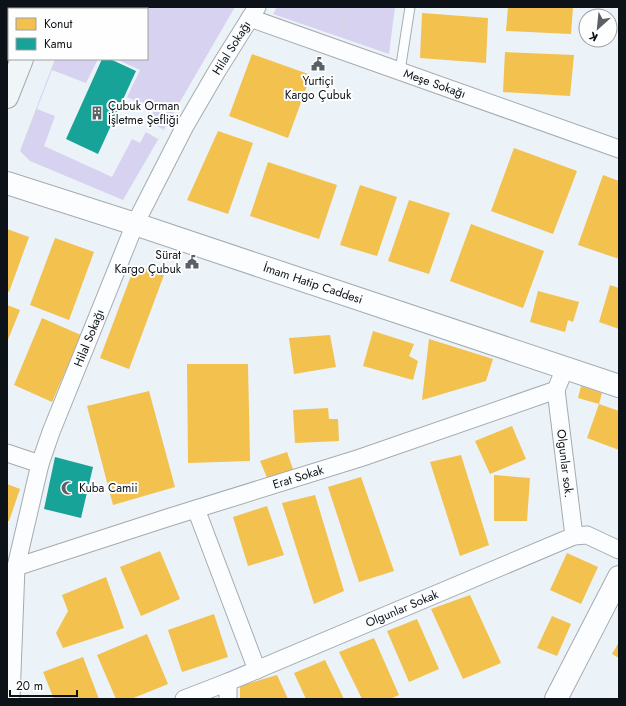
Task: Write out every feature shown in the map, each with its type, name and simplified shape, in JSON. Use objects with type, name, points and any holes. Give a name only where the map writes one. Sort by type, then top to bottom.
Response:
[{"type":"main road","points":[[7,97],[22,60]]},
{"type":"street","name":"Meşe Sokağı","points":[[254,13],[400,71],[619,149]]},
{"type":"street","name":"Hilal Sokağı","points":[[11,699],[16,567],[40,464],[51,432],[136,224],[185,126],[217,71],[254,13]]},
{"type":"street","name":"İmam Hatip Caddesi","points":[[7,183],[136,224],[619,386]]},
{"type":"street","points":[[556,390],[565,368]]},
{"type":"street","name":"Erat Sokak","points":[[16,567],[360,458],[556,390]]},
{"type":"street","name":"Olgunlar sok.","points":[[556,390],[574,536]]},
{"type":"street","points":[[7,452],[40,464]]},
{"type":"street","points":[[196,509],[257,670]]},
{"type":"street","name":"Olgunlar Sokak","points":[[184,699],[257,670],[574,536],[587,535],[619,550]]},
{"type":"street","points":[[556,699],[617,584]]},
{"type":"street","points":[[228,682],[228,699]]},
{"type":"lane","points":[[400,71],[410,7]]},
{"type":"shaded area","points":[[235,7],[164,130],[149,121],[154,110],[127,97],[140,70],[118,60],[148,60],[148,8],[74,8]]},
{"type":"shaded area","points":[[277,7],[395,7],[389,54],[273,14]]},
{"type":"shaded area","points":[[55,60],[98,60],[86,83],[52,70],[37,109],[55,116],[44,146],[112,177],[132,139],[140,143],[146,132],[158,139],[161,134],[123,200],[30,161],[20,151]]},
{"type":"building: Konut","points":[[508,7],[573,7],[571,34],[506,31]]},
{"type":"building: Konut","points":[[422,13],[488,18],[486,63],[420,58]]},
{"type":"building: Konut","points":[[505,52],[574,55],[570,96],[503,92]]},
{"type":"building: Konut","points":[[252,54],[311,75],[288,138],[229,116]]},
{"type":"building: Konut","points":[[218,131],[253,143],[228,214],[187,200]]},
{"type":"building: Konut","points":[[514,148],[577,171],[553,234],[491,211]]},
{"type":"building: Konut","points":[[268,162],[337,185],[319,239],[250,216]]},
{"type":"building: Konut","points":[[603,175],[619,181],[619,259],[578,245]]},
{"type":"building: Konut","points":[[360,185],[397,197],[377,256],[340,245]]},
{"type":"building: Konut","points":[[409,200],[450,213],[429,274],[388,261]]},
{"type":"building: Konut","points":[[471,224],[544,251],[523,308],[450,281]]},
{"type":"building: Konut","points":[[7,229],[29,237],[9,292],[7,291]]},
{"type":"building: Konut","points":[[55,238],[94,252],[69,320],[30,305]]},
{"type":"building: Konut","points":[[135,265],[164,275],[129,369],[100,358]]},
{"type":"building: Konut","points":[[610,285],[619,288],[619,329],[599,322]]},
{"type":"building: Konut","points":[[538,291],[579,302],[573,322],[568,320],[565,332],[530,322]]},
{"type":"building: Konut","points":[[7,305],[20,310],[7,342]]},
{"type":"building: Konut","points":[[42,318],[81,335],[52,402],[14,385]]},
{"type":"building: Konut","points":[[373,331],[414,344],[409,356],[418,361],[413,380],[363,366]]},
{"type":"building: Konut","points":[[330,335],[336,367],[294,374],[289,338]]},
{"type":"building: Konut","points":[[429,339],[493,359],[486,381],[422,400]]},
{"type":"building: Konut","points":[[187,364],[248,364],[250,461],[188,463]]},
{"type":"building: Konut","points":[[581,386],[602,393],[599,404],[578,398]]},
{"type":"building: Konut","points":[[149,391],[175,487],[113,505],[87,406]]},
{"type":"building: Konut","points":[[599,404],[619,411],[619,450],[587,438]]},
{"type":"building: Konut","points":[[328,408],[329,419],[338,419],[339,441],[295,443],[293,410]]},
{"type":"building: Konut","points":[[512,426],[526,459],[490,474],[475,441]]},
{"type":"building: Konut","points":[[287,452],[294,472],[268,480],[260,461]]},
{"type":"building: Konut","points":[[461,455],[489,545],[460,556],[430,462]]},
{"type":"building: Konut","points":[[494,475],[530,478],[527,521],[494,521]]},
{"type":"building: Konut","points":[[361,477],[394,571],[359,582],[328,487]]},
{"type":"building: Konut","points":[[7,484],[20,489],[9,521],[7,521]]},
{"type":"building: Konut","points":[[315,495],[344,591],[314,604],[282,503]]},
{"type":"building: Konut","points":[[267,506],[284,555],[248,566],[233,517]]},
{"type":"building: Konut","points":[[160,551],[180,599],[141,616],[120,567]]},
{"type":"building: Konut","points":[[567,553],[598,567],[581,604],[550,590]]},
{"type":"building: Konut","points":[[106,577],[124,628],[63,648],[56,633],[68,611],[62,595]]},
{"type":"building: Konut","points":[[470,595],[501,663],[463,679],[431,609]]},
{"type":"building: Konut","points":[[214,614],[228,657],[182,672],[168,630]]},
{"type":"building: Konut","points":[[552,616],[571,624],[557,656],[537,648]]},
{"type":"building: Konut","points":[[417,619],[439,669],[409,682],[387,631]]},
{"type":"building: Konut","points":[[147,634],[168,684],[131,699],[116,699],[97,655]]},
{"type":"building: Konut","points":[[374,638],[399,695],[390,699],[362,699],[339,652]]},
{"type":"building: Konut","points":[[619,642],[619,658],[612,654]]},
{"type":"building: Konut","points":[[83,657],[99,699],[54,699],[43,672]]},
{"type":"building: Konut","points":[[325,660],[344,699],[306,699],[294,673]]},
{"type":"building: Konut","points":[[277,675],[288,699],[240,699],[240,686]]},
{"type":"building: Kamu","name":"Çubuk Orman İşletme Şefliği","points":[[102,60],[112,60],[136,71],[98,154],[66,139]]},
{"type":"building: Kamu","name":"Kuba Camii","points":[[55,457],[93,467],[81,518],[44,509]]},
{"type":"place","name":"Yurtiçi Kargo Çubuk","points":[[318,64]]},
{"type":"place","name":"Çubuk Orman İşletme Şefliği","points":[[97,113]]},
{"type":"place","name":"Sürat Kargo Çubuk","points":[[192,262]]},
{"type":"place","name":"Kuba Camii","points":[[68,488]]}]
